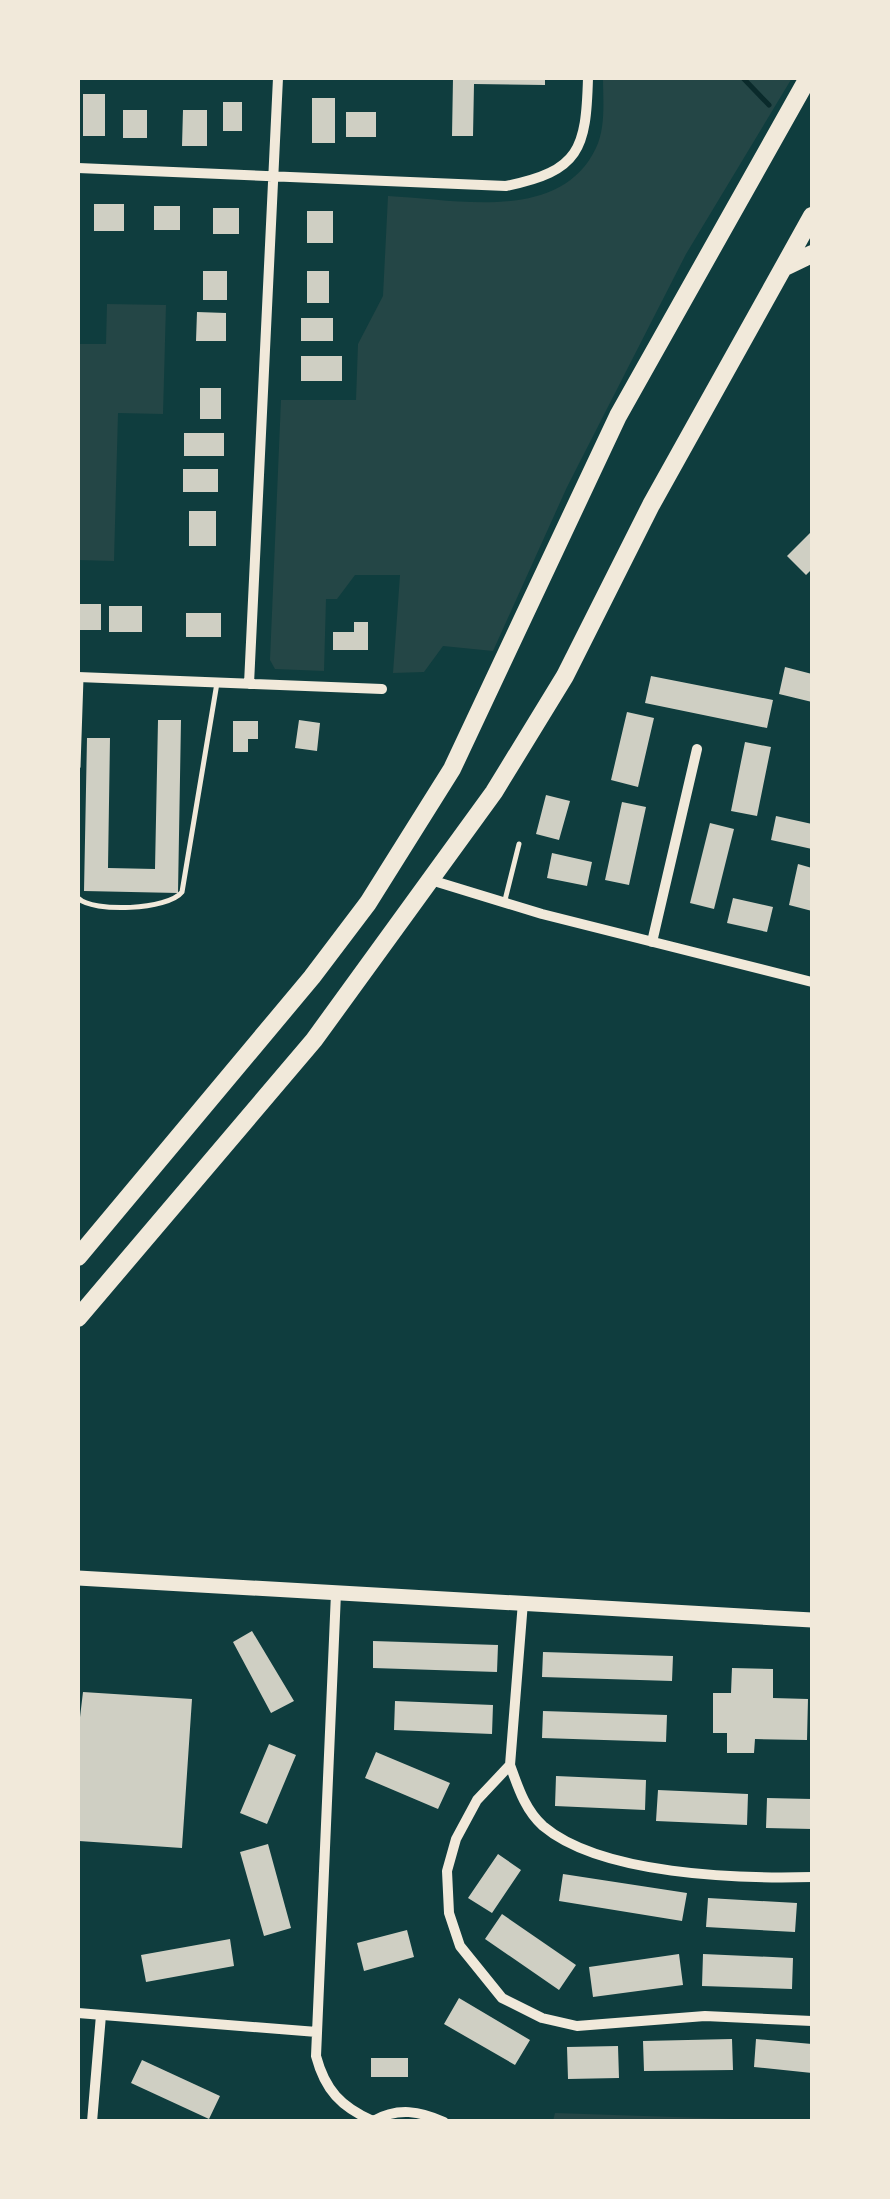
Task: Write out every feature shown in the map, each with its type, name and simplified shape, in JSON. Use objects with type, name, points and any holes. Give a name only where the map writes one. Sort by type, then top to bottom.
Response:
[{"type":"main road","points":[[80,1251],[312,977],[368,903],[452,769],[618,416],[808,78]]},
{"type":"main road","points":[[78,1318],[314,1040],[434,881],[564,676],[651,505],[812,216]]},
{"type":"main road","points":[[784,267],[812,254]]},
{"type":"main road","points":[[78,1578],[812,1620]]},
{"type":"street","points":[[250,684],[278,78]]},
{"type":"street","points":[[78,168],[506,186],[546,178],[566,163],[580,145],[586,122],[588,78]]},
{"type":"street","points":[[79,678],[382,689]]},
{"type":"street","points":[[652,942],[697,748]]},
{"type":"street","points":[[434,881],[812,982]]},
{"type":"street","points":[[336,1593],[316,2056],[328,2090],[344,2105],[373,2121],[405,2111],[444,2122]]},
{"type":"street","points":[[523,1602],[510,1765],[523,1800],[540,1824],[568,1843],[618,1860],[688,1871],[812,1878]]},
{"type":"street","points":[[510,1765],[477,1800],[456,1839],[447,1871],[449,1913],[460,1946],[502,1998],[542,2018],[576,2026],[705,2016],[812,2021]]},
{"type":"street","points":[[78,2013],[318,2032]]},
{"type":"street","points":[[92,2122],[101,2015]]},
{"type":"lane","points":[[78,767],[79,678]]},
{"type":"lane","points":[[78,898],[90,906],[161,906],[182,892],[217,683]]},
{"type":"lane","points":[[504,902],[519,844]]},
{"type":"shaded area","points":[[603,78],[792,78],[686,254],[567,487],[493,651],[443,646],[424,672],[393,673],[400,575],[355,575],[337,599],[326,599],[324,671],[275,669],[270,660],[281,400],[356,400],[358,344],[383,296],[388,196],[504,202],[558,188],[579,172],[596,148],[603,122]]},
{"type":"shaded area","points":[[107,304],[166,305],[163,414],[118,413],[114,561],[78,560],[78,344],[106,344]]},
{"type":"shaded area","points":[[555,2113],[767,2120],[553,2121]]},
{"type":"building","points":[[453,78],[545,78],[545,85],[474,84],[473,136],[452,136]]},
{"type":"building","points":[[83,94],[105,94],[105,136],[83,136]]},
{"type":"building","points":[[312,98],[335,98],[335,143],[312,143]]},
{"type":"building","points":[[223,102],[242,102],[242,131],[223,131]]},
{"type":"building","points":[[123,110],[147,110],[147,138],[123,138]]},
{"type":"building","points":[[183,110],[207,110],[207,146],[182,146]]},
{"type":"building","points":[[346,112],[376,112],[376,137],[346,137]]},
{"type":"building","points":[[94,204],[124,204],[124,231],[94,231]]},
{"type":"building","points":[[154,206],[180,206],[180,230],[154,230]]},
{"type":"building","points":[[213,208],[239,208],[239,234],[213,234]]},
{"type":"building","points":[[307,211],[333,211],[333,243],[307,243]]},
{"type":"building","points":[[203,271],[227,271],[227,300],[203,300]]},
{"type":"building","points":[[307,271],[329,271],[329,303],[307,303]]},
{"type":"building","points":[[197,312],[226,313],[226,341],[196,341]]},
{"type":"building","points":[[301,318],[333,318],[333,341],[301,341]]},
{"type":"building","points":[[301,356],[342,356],[342,381],[301,381]]},
{"type":"building","points":[[200,388],[221,388],[221,419],[200,419]]},
{"type":"building","points":[[184,433],[224,433],[224,456],[184,456]]},
{"type":"building","points":[[183,469],[218,469],[218,492],[183,492]]},
{"type":"building","points":[[189,511],[216,511],[216,546],[189,546]]},
{"type":"building","points":[[810,533],[812,569],[806,575],[787,556]]},
{"type":"building","points":[[78,604],[101,604],[101,630],[78,630]]},
{"type":"building","points":[[109,606],[142,606],[142,632],[109,632]]},
{"type":"building","points":[[186,613],[221,613],[221,637],[186,637]]},
{"type":"building","points":[[354,622],[368,622],[368,650],[333,650],[333,632],[354,632]]},
{"type":"building","points":[[785,667],[812,674],[812,702],[779,694]]},
{"type":"building","points":[[651,676],[773,700],[767,728],[645,703]]},
{"type":"building","points":[[627,712],[654,718],[638,787],[611,780]]},
{"type":"building","points":[[158,720],[181,720],[178,893],[84,891],[87,738],[110,738],[108,868],[155,869]]},
{"type":"building","points":[[299,720],[320,723],[317,751],[295,748]]},
{"type":"building","points":[[233,721],[258,721],[258,739],[248,739],[248,752],[233,752]]},
{"type":"building","points":[[745,742],[771,747],[757,816],[731,811]]},
{"type":"building","points":[[546,795],[570,801],[559,840],[536,834]]},
{"type":"building","points":[[622,802],[646,807],[629,885],[605,880]]},
{"type":"building","points":[[776,816],[812,824],[812,849],[771,840]]},
{"type":"building","points":[[710,823],[734,829],[714,909],[690,903]]},
{"type":"building","points":[[552,853],[592,862],[587,886],[547,878]]},
{"type":"building","points":[[798,864],[812,868],[812,911],[789,905]]},
{"type":"building","points":[[733,898],[773,907],[767,932],[727,923]]},
{"type":"building","points":[[252,1631],[294,1701],[271,1713],[233,1642]]},
{"type":"building","points":[[373,1641],[498,1645],[497,1672],[373,1668]]},
{"type":"building","points":[[543,1652],[673,1656],[672,1681],[542,1677]]},
{"type":"building","points":[[732,1668],[773,1669],[773,1698],[808,1699],[807,1740],[755,1739],[754,1753],[727,1753],[727,1733],[713,1733],[713,1693],[731,1693]]},
{"type":"building","points":[[83,1692],[192,1699],[182,1848],[79,1841],[78,1734]]},
{"type":"building","points":[[395,1701],[493,1705],[492,1734],[394,1730]]},
{"type":"building","points":[[543,1711],[667,1715],[666,1742],[542,1738]]},
{"type":"building","points":[[269,1744],[296,1755],[267,1824],[240,1813]]},
{"type":"building","points":[[376,1752],[450,1783],[438,1809],[365,1778]]},
{"type":"building","points":[[556,1776],[646,1780],[645,1810],[555,1806]]},
{"type":"building","points":[[658,1790],[748,1794],[747,1825],[656,1821]]},
{"type":"building","points":[[767,1798],[812,1799],[812,1829],[766,1828]]},
{"type":"building","points":[[268,1844],[291,1928],[264,1936],[240,1852]]},
{"type":"building","points":[[498,1854],[521,1870],[492,1913],[468,1898]]},
{"type":"building","points":[[563,1874],[687,1893],[682,1921],[559,1901]]},
{"type":"building","points":[[708,1898],[797,1903],[795,1932],[706,1927]]},
{"type":"building","points":[[502,1914],[576,1965],[559,1990],[485,1939]]},
{"type":"building","points":[[407,1930],[414,1957],[364,1971],[357,1943]]},
{"type":"building","points":[[230,1939],[234,1966],[146,1982],[141,1955]]},
{"type":"building","points":[[679,1954],[683,1985],[593,1997],[589,1967]]},
{"type":"building","points":[[703,1954],[793,1958],[792,1989],[702,1986]]},
{"type":"building","points":[[459,1998],[530,2040],[515,2065],[444,2024]]},
{"type":"building","points":[[732,2039],[733,2070],[644,2071],[643,2041]]},
{"type":"building","points":[[756,2039],[812,2044],[812,2073],[754,2067]]},
{"type":"building","points":[[618,2046],[619,2078],[568,2079],[567,2047]]},
{"type":"building","points":[[371,2058],[408,2058],[408,2077],[371,2077]]},
{"type":"building","points":[[142,2060],[220,2096],[209,2119],[131,2083]]},
{"type":"waterway","points":[[743,78],[769,105]]}]
